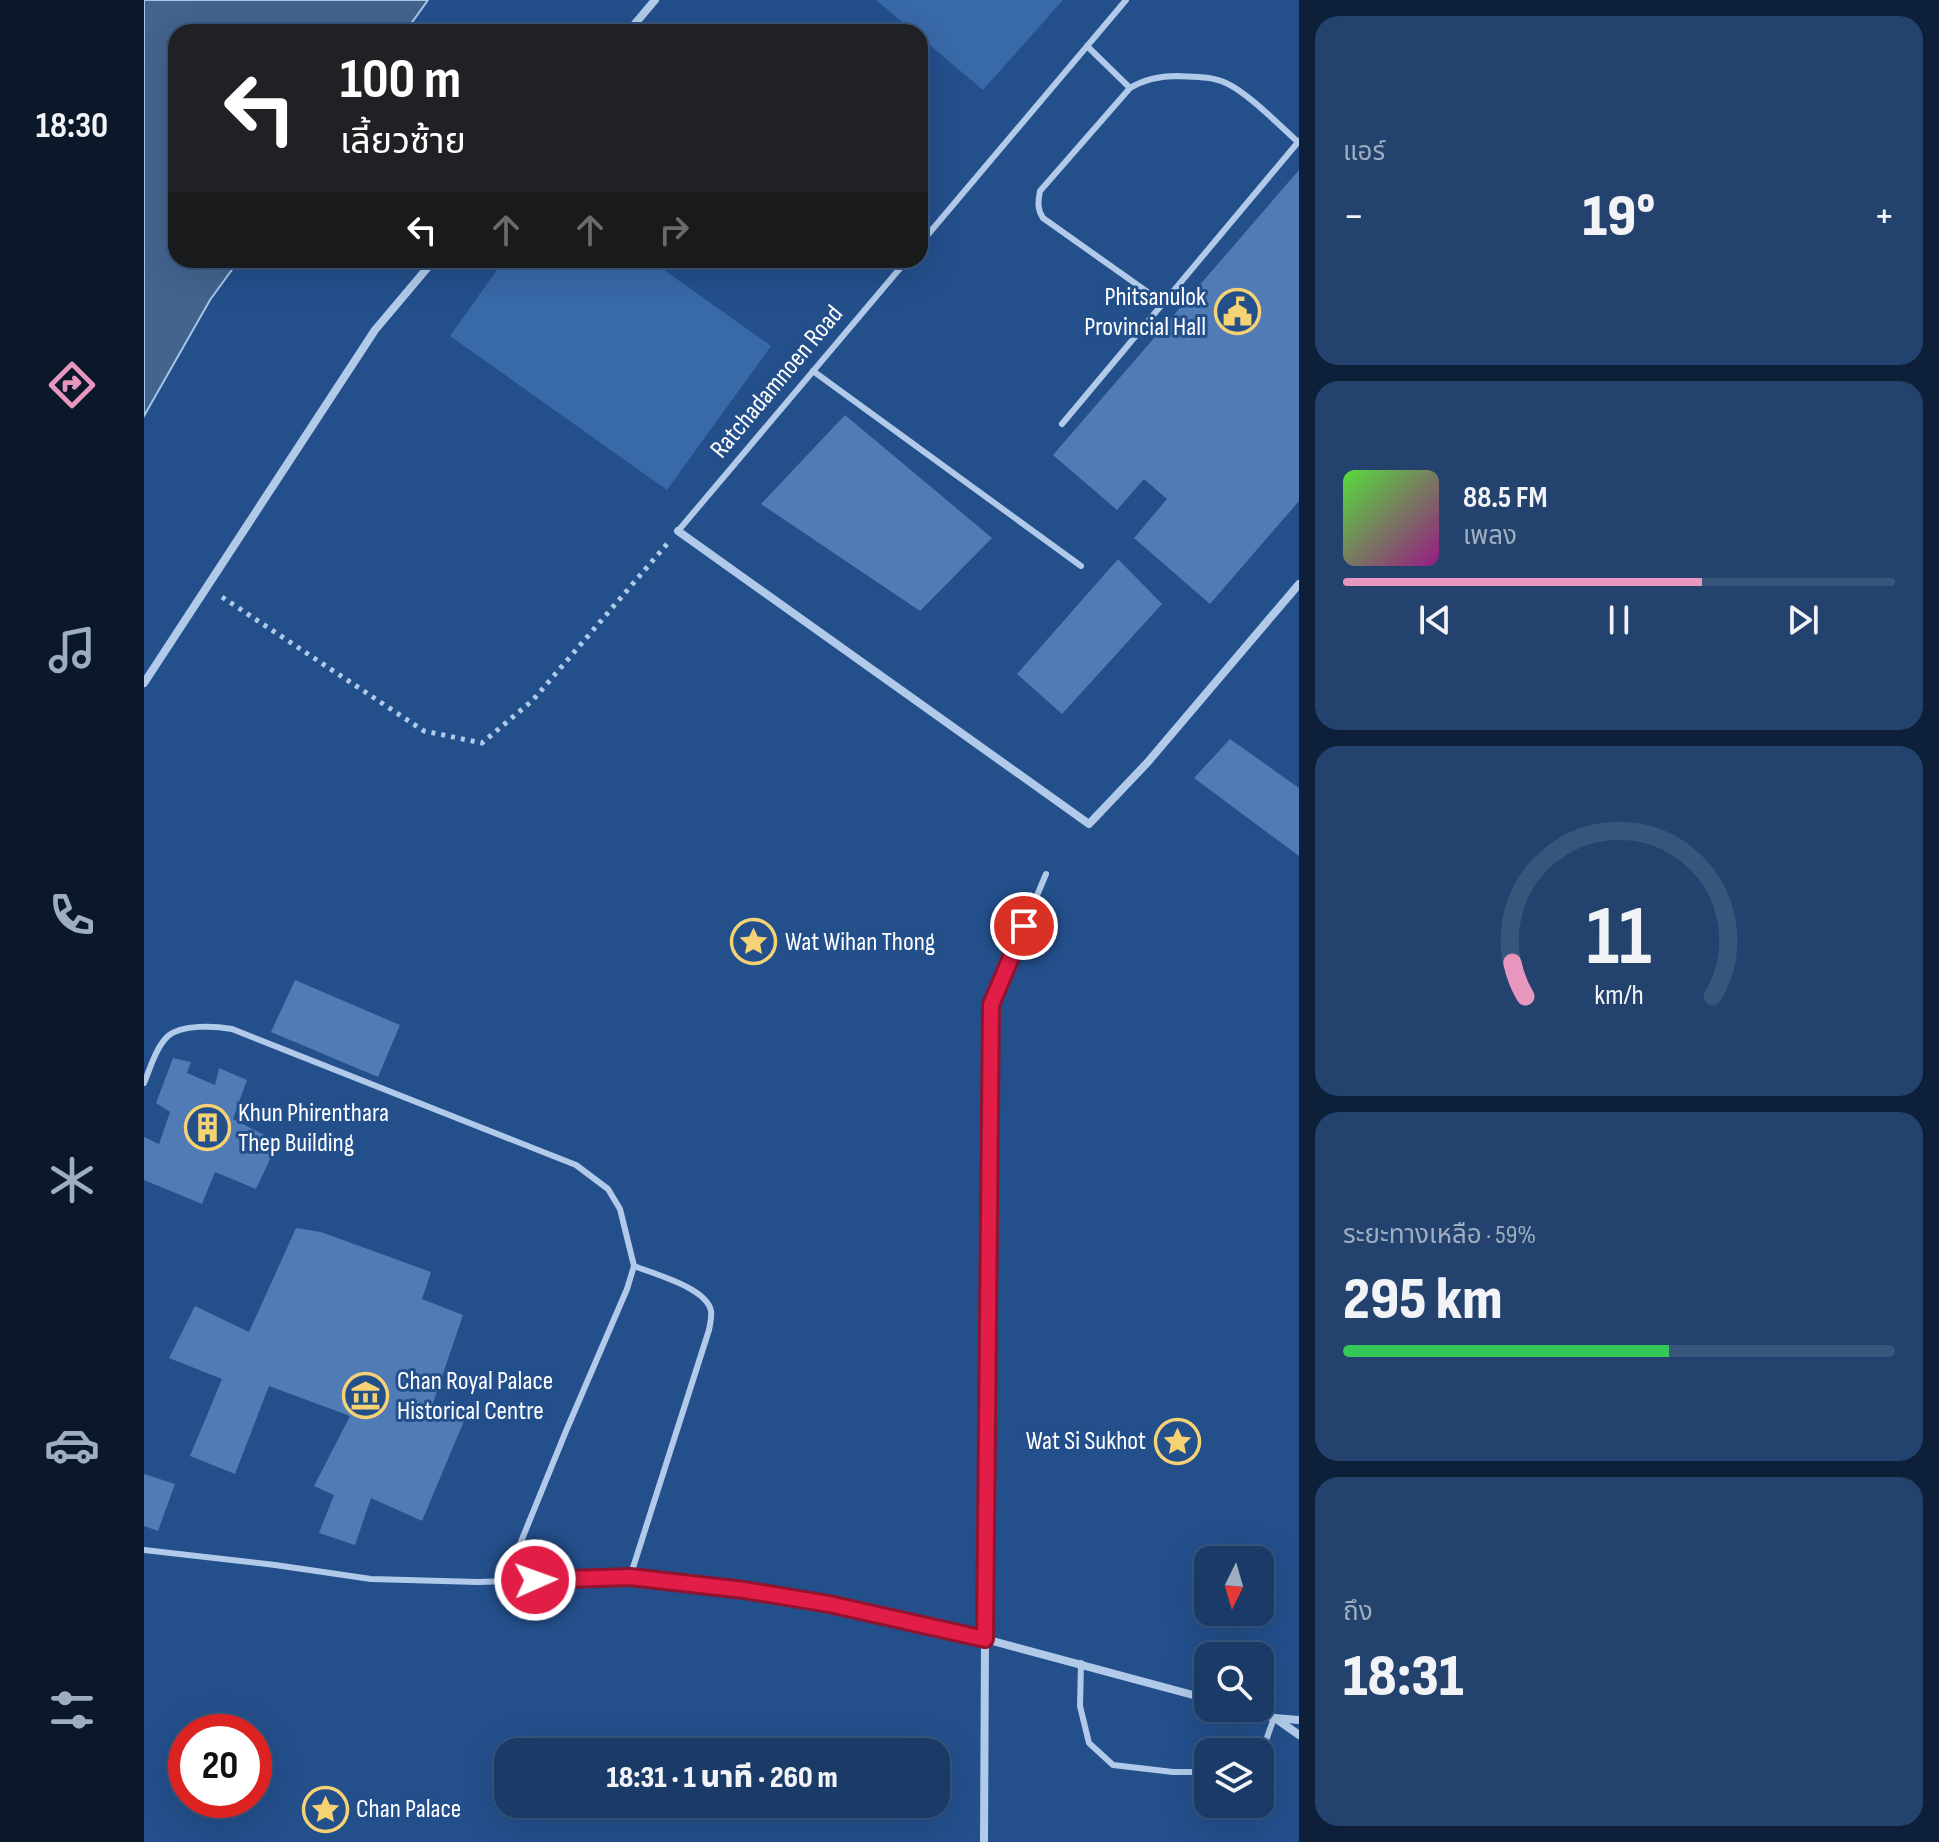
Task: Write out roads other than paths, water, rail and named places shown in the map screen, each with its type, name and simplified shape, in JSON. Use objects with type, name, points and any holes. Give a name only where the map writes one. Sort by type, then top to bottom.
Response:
[{"type":"street","points":[[635,24],[655,0]]},
{"type":"street","points":[[144,683],[375,330],[427,268]]},
{"type":"street","points":[[678,531],[1089,824],[1147,763],[1299,584]]},
{"type":"street","points":[[984,1842],[985,1639],[1194,1695]]},
{"type":"street","points":[[1274,1718],[1299,1720]]},
{"type":"street","points":[[1274,1718],[1299,1735]]},
{"type":"lane","points":[[928,235],[1126,0]]},
{"type":"lane","points":[[1087,46],[1130,88]]},
{"type":"lane","points":[[1062,424],[1163,303],[1298,141],[1225,82],[1202,77],[1169,76],[1143,80],[1130,88],[1040,191],[1039,211],[1043,218],[1163,303]]},
{"type":"lane","name":"Ratchadamnoen Road","points":[[678,531],[900,268]]},
{"type":"lane","points":[[813,371],[1081,566]]},
{"type":"lane","points":[[144,1550],[371,1579],[478,1582],[630,1577],[744,1590],[829,1604],[985,1639],[991,1005],[1046,874]]},
{"type":"lane","points":[[144,1083],[168,1036],[202,1026],[232,1029],[576,1165],[608,1189],[620,1209],[634,1266],[505,1581]]},
{"type":"lane","points":[[630,1577],[712,1313],[703,1296],[634,1266]]},
{"type":"lane","points":[[1081,1663],[1080,1706],[1089,1743],[1113,1765],[1194,1772]]},
{"type":"place","name":"Phitsanulok Provincial Hall","points":[[1237,312]]},
{"type":"place","name":"Wat Wihan Thong","points":[[754,942]]},
{"type":"place","name":"Khun Phirenthara Thep Building","points":[[207,1128]]},
{"type":"place","name":"Chan Royal Palace Historical Centre","points":[[366,1396]]},
{"type":"place","name":"Wat Si Sukhot","points":[[1177,1441]]},
{"type":"place","name":"Chan Palace","points":[[325,1809]]}]
